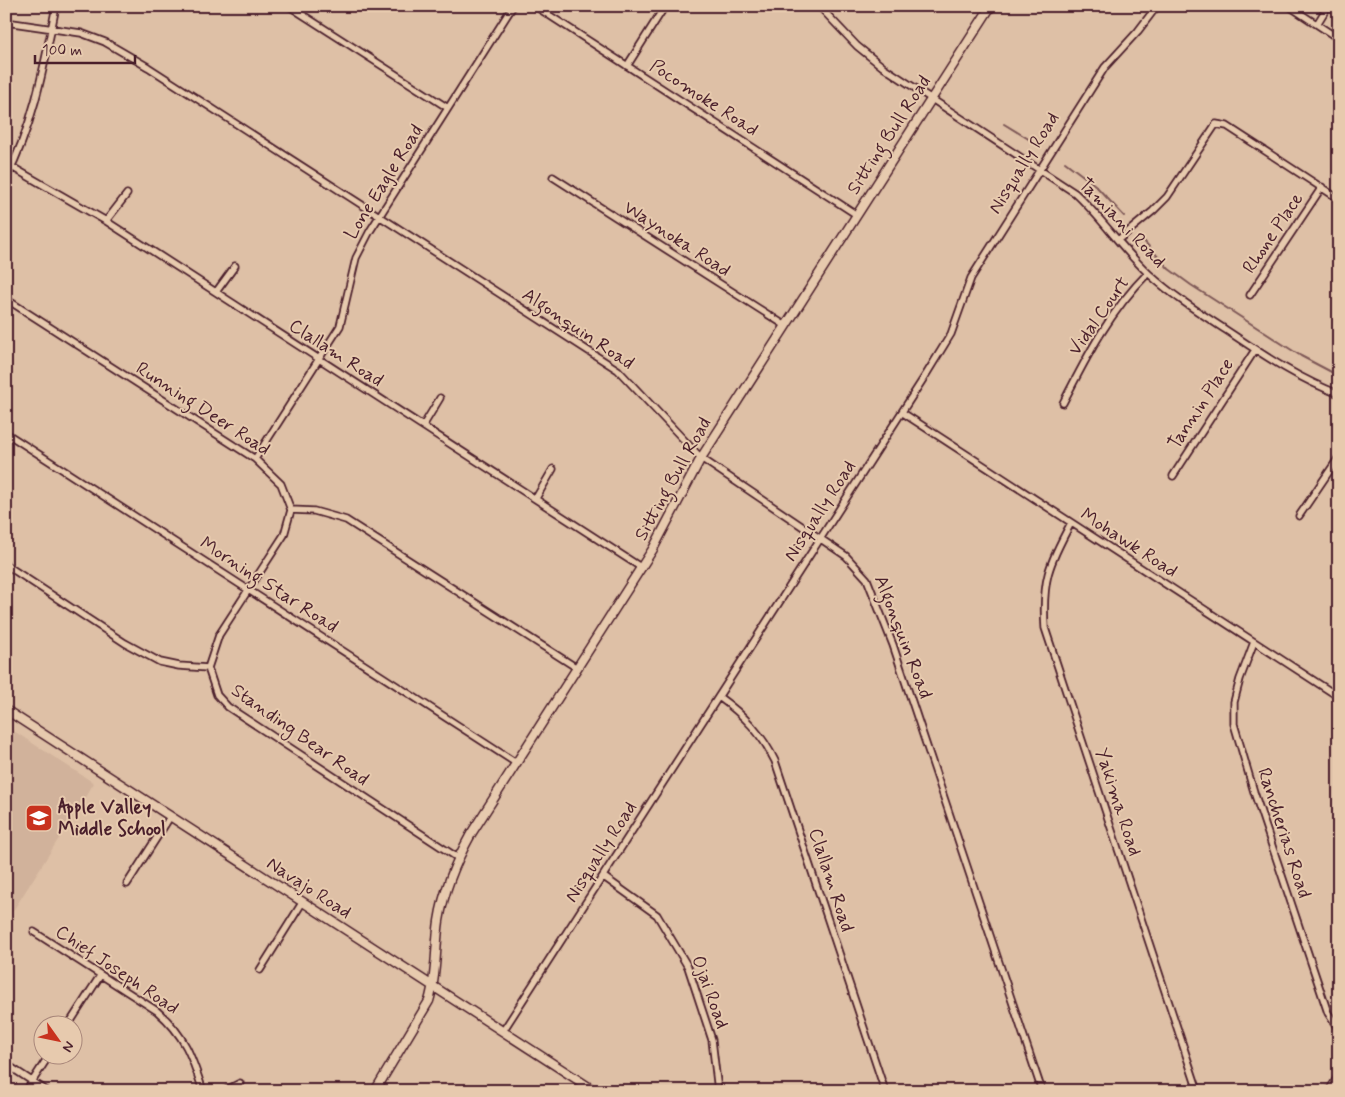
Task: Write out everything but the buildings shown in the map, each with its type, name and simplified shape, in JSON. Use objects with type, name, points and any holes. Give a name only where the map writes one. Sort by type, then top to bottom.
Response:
[{"type":"street","points":[[6,178],[12,167],[39,91],[56,6]]},
{"type":"street","points":[[290,6],[448,108]]},
{"type":"street","name":"Lone Eagle Road","points":[[255,459],[340,326],[356,258],[380,216],[514,6]]},
{"type":"street","name":"Pocomoke Road","points":[[535,6],[857,215]]},
{"type":"street","points":[[627,66],[666,6]]},
{"type":"street","name":"Tamiani Road","points":[[819,6],[857,46],[932,99],[1040,168],[1082,199],[1096,212],[1148,274],[1173,295],[1295,375],[1339,394]]},
{"type":"street","points":[[824,12],[828,6]]},
{"type":"street","name":"Sitting Bull Road","points":[[434,987],[442,907],[458,858],[516,763],[642,568],[700,458],[991,6]]},
{"type":"street","name":"Nisqually Road","points":[[503,1031],[902,413],[951,334],[971,278],[1040,168],[1105,67],[1138,31],[1156,6]]},
{"type":"street","points":[[1289,6],[1339,39]]},
{"type":"street","points":[[1317,24],[1328,6]]},
{"type":"street","name":"Algonquin Road","points":[[6,22],[81,33],[105,42],[380,216],[618,370],[700,458],[821,537],[846,556],[867,579],[893,645],[1042,1091]]},
{"type":"street","points":[[1118,240],[1154,211],[1167,197],[1216,124],[1227,126],[1339,199]]},
{"type":"street","name":"Clallam Road","points":[[12,167],[106,221],[642,568]]},
{"type":"street","name":"Waynoka Road","points":[[553,177],[786,326]]},
{"type":"street","name":"Rhone Place","points":[[1250,295],[1322,187]]},
{"type":"street","points":[[106,221],[127,194]]},
{"type":"street","points":[[216,292],[235,266]]},
{"type":"street","name":"Vidal Court","points":[[1063,403],[1094,342],[1120,304],[1148,274]]},
{"type":"street","name":"Running Deer Road","points":[[6,299],[255,459],[281,484],[291,510]]},
{"type":"street","name":"Tannin Place","points":[[1173,476],[1255,350]]},
{"type":"street","points":[[423,426],[440,398]]},
{"type":"street","name":"Mohawk Road","points":[[902,413],[1339,697]]},
{"type":"street","name":"Morning Star Road","points":[[6,432],[516,763]]},
{"type":"street","points":[[1299,516],[1339,457]]},
{"type":"street","points":[[536,498],[553,469]]},
{"type":"street","points":[[6,565],[126,643],[160,662],[178,666],[208,668],[219,636],[284,535],[291,510],[314,511],[346,520],[577,668]]},
{"type":"street","name":"Yakima Road","points":[[1070,523],[1054,555],[1045,580],[1045,628],[1198,1091]]},
{"type":"street","name":"Rancherias Road","points":[[1254,642],[1240,679],[1234,702],[1234,724],[1254,792],[1328,1013],[1339,1030]]},
{"type":"street","name":"Standing Bear Road","points":[[208,668],[217,695],[228,708],[458,858]]},
{"type":"street","name":"Clallam Road","points":[[719,697],[751,724],[765,741],[775,762],[885,1091]]},
{"type":"street","name":"Navajo Road","points":[[6,710],[595,1091]]},
{"type":"street","points":[[127,884],[170,817]]},
{"type":"street","name":"Ojai Road","points":[[604,877],[657,915],[688,968],[712,1040],[718,1091]]},
{"type":"street","points":[[260,970],[302,903]]},
{"type":"street","name":"Chief Joseph Road","points":[[34,932],[157,1012],[172,1024],[184,1040],[203,1091]]},
{"type":"street","points":[[75,1014],[100,976]]},
{"type":"street","points":[[375,1091],[412,1032],[429,1001],[434,987]]},
{"type":"street","points":[[6,1064],[47,1091]]},
{"type":"street","points":[[26,1091],[43,1064]]},
{"type":"street","points":[[1330,1091],[1339,1077]]},
{"type":"street","points":[[224,1091],[240,1083]]},
{"type":"shaded area","name":"Apple Valley Middle School","points":[[6,726],[94,783],[6,922]]},
{"type":"waterway","points":[[1004,124],[1040,146]]},
{"type":"waterway","points":[[1065,162],[1095,185],[1124,216]]},
{"type":"waterway","points":[[1143,240],[1169,269],[1191,285],[1301,356],[1339,376]]},
{"type":"place","name":"Apple Valley Middle School","points":[[39,818]]}]
